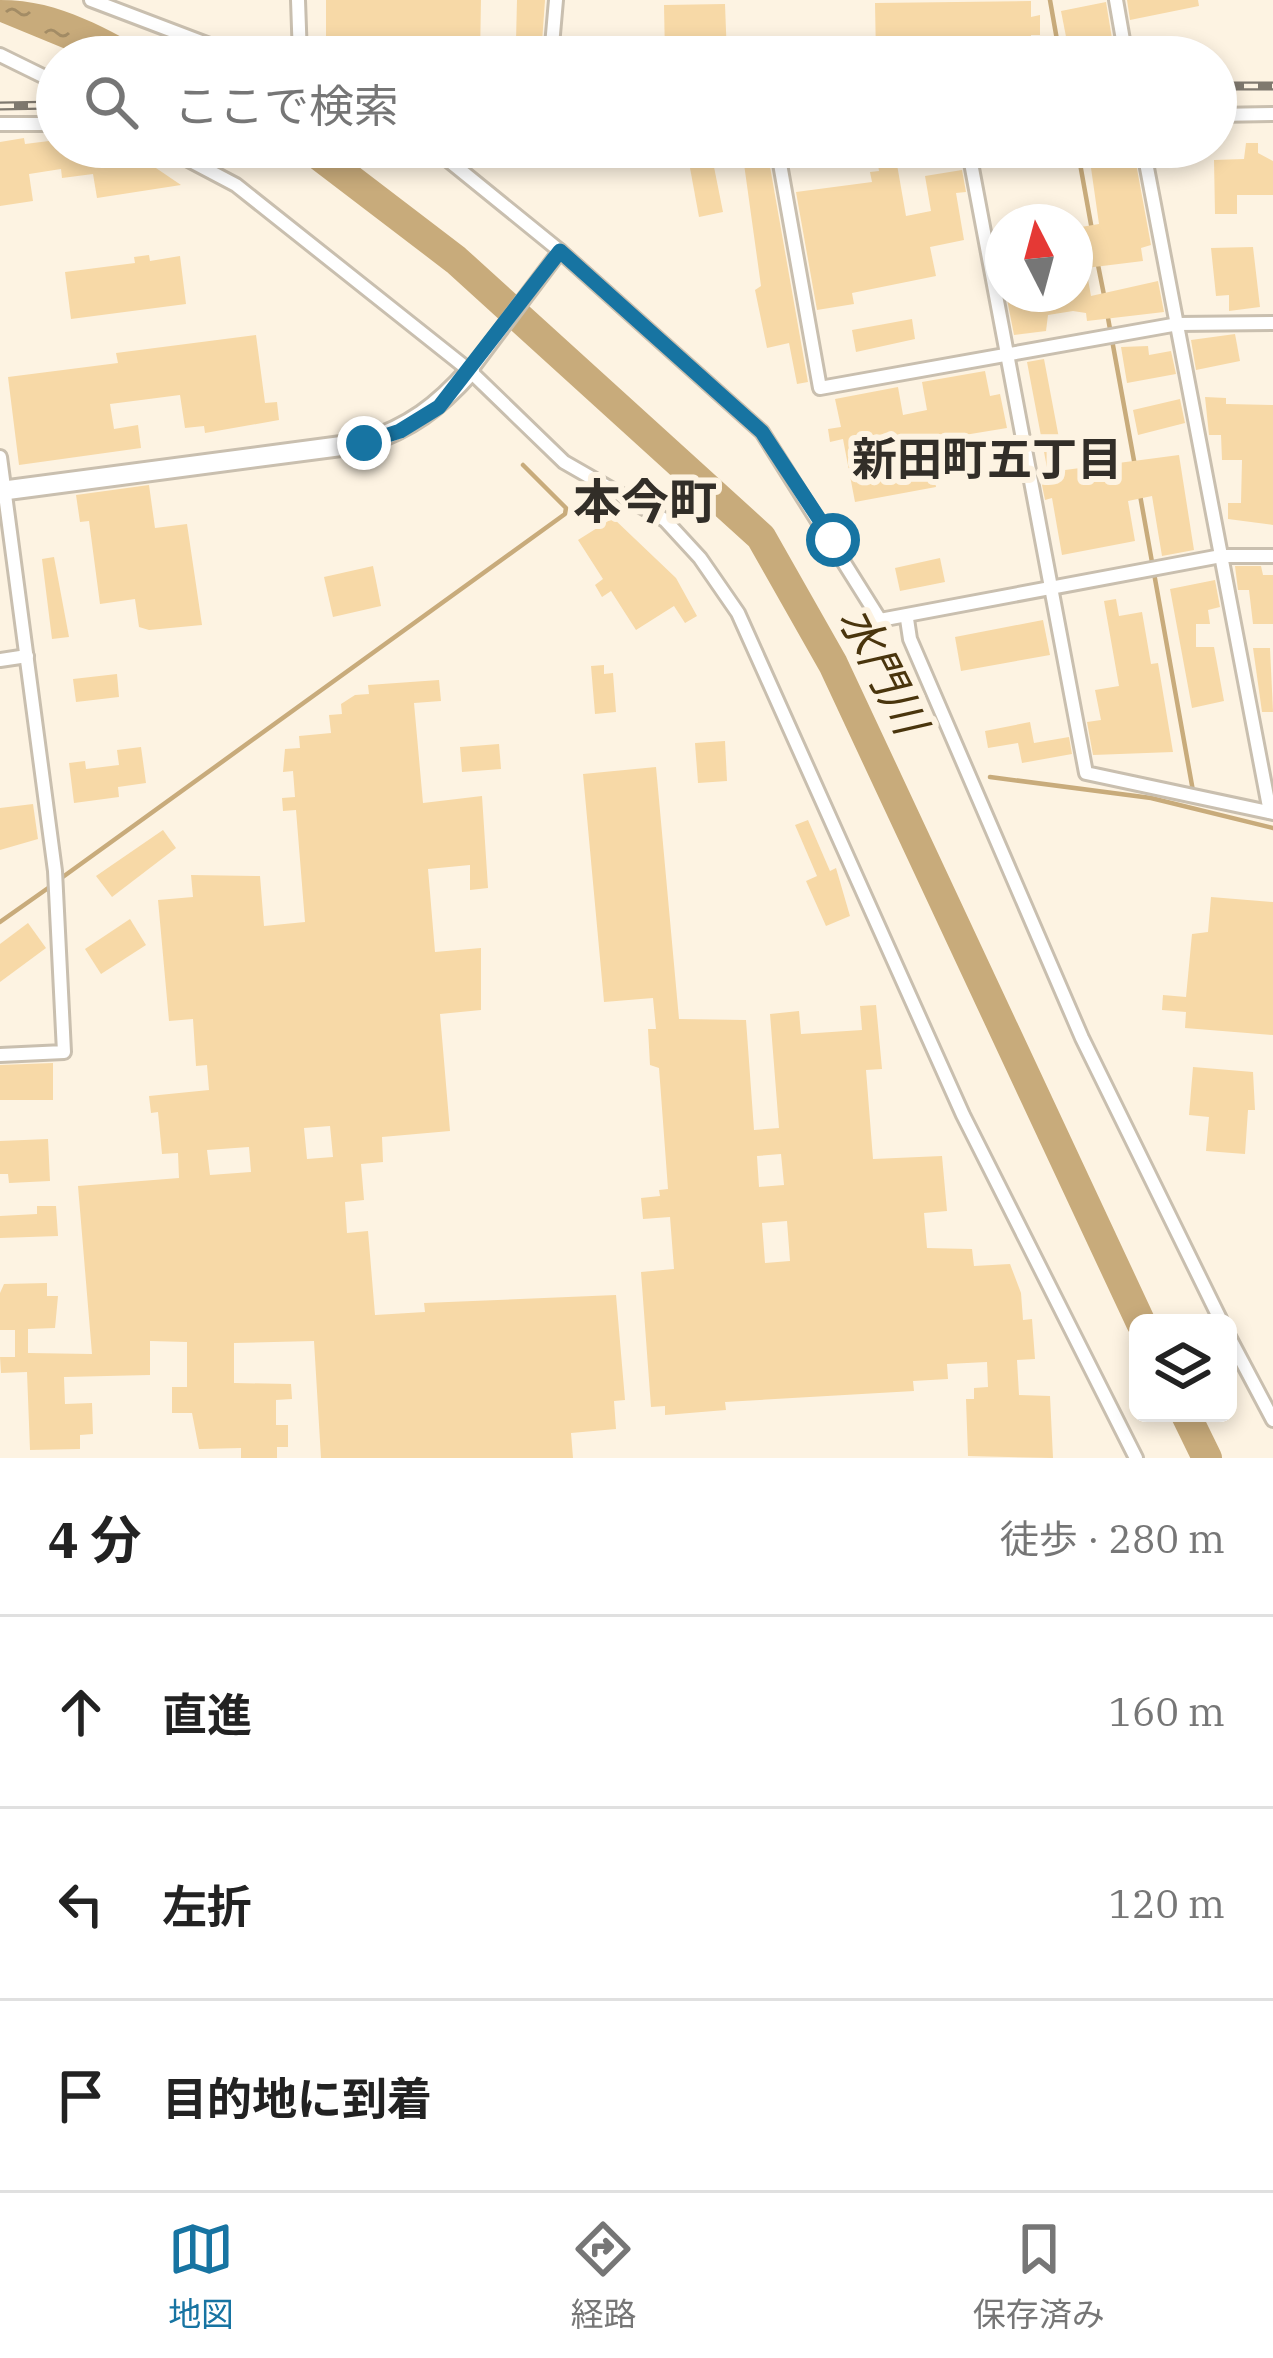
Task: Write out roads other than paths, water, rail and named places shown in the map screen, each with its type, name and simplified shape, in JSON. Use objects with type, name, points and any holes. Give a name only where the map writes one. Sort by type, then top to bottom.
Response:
[{"type":"street","points":[[91,0],[186,36]]},
{"type":"street","points":[[298,0],[299,36]]},
{"type":"street","points":[[553,36],[556,0]]},
{"type":"street","points":[[1116,0],[1122,36]]},
{"type":"street","points":[[0,55],[36,73]]},
{"type":"street","points":[[1237,115],[1273,114]]},
{"type":"street","points":[[0,124],[36,124]]},
{"type":"street","points":[[204,168],[236,185],[476,365],[564,462],[665,520],[700,558],[738,613],[963,1115],[1136,1458]]},
{"type":"street","points":[[460,168],[762,432],[880,620],[907,619],[938,608],[1221,556],[1273,556]]},
{"type":"street","points":[[781,168],[820,388],[1178,324],[1273,323]]},
{"type":"street","points":[[972,168],[1086,773],[1271,812],[1147,168]]},
{"type":"street","points":[[2,490],[364,443],[400,431],[439,407],[558,255]]},
{"type":"street","points":[[0,457],[55,872],[64,1052],[0,1055]]},
{"type":"street","points":[[907,619],[910,639],[1082,1038],[1218,1314]]},
{"type":"street","points":[[0,659],[27,656]]},
{"type":"street","points":[[1237,1352],[1273,1420]]},
{"type":"water","points":[[0,0],[23,1],[64,11],[119,36],[36,37],[0,22]]},
{"type":"waterway","points":[[1050,0],[1056,36]]},
{"type":"waterway","name":"水門川","points":[[336,168],[456,260],[761,537],[833,664],[1137,1314]]},
{"type":"waterway","points":[[1081,168],[1087,204]]},
{"type":"waterway","points":[[1098,265],[1104,295]]},
{"type":"waterway","points":[[1108,318],[1135,466]]},
{"type":"waterway","points":[[60,879],[565,514],[566,508],[523,465]]},
{"type":"waterway","points":[[1140,495],[1193,791]]},
{"type":"waterway","points":[[990,777],[1151,798],[1273,828]]},
{"type":"waterway","points":[[0,922],[51,886]]},
{"type":"waterway","name":"水門川","points":[[1189,1422],[1207,1458]]},
{"type":"railway","points":[[1237,86],[1273,86]]},
{"type":"railway","points":[[0,106],[36,105]]},
{"type":"district","name":"新田町五丁目","points":[[987,459]]},
{"type":"district","name":"本今町","points":[[645,502]]}]
